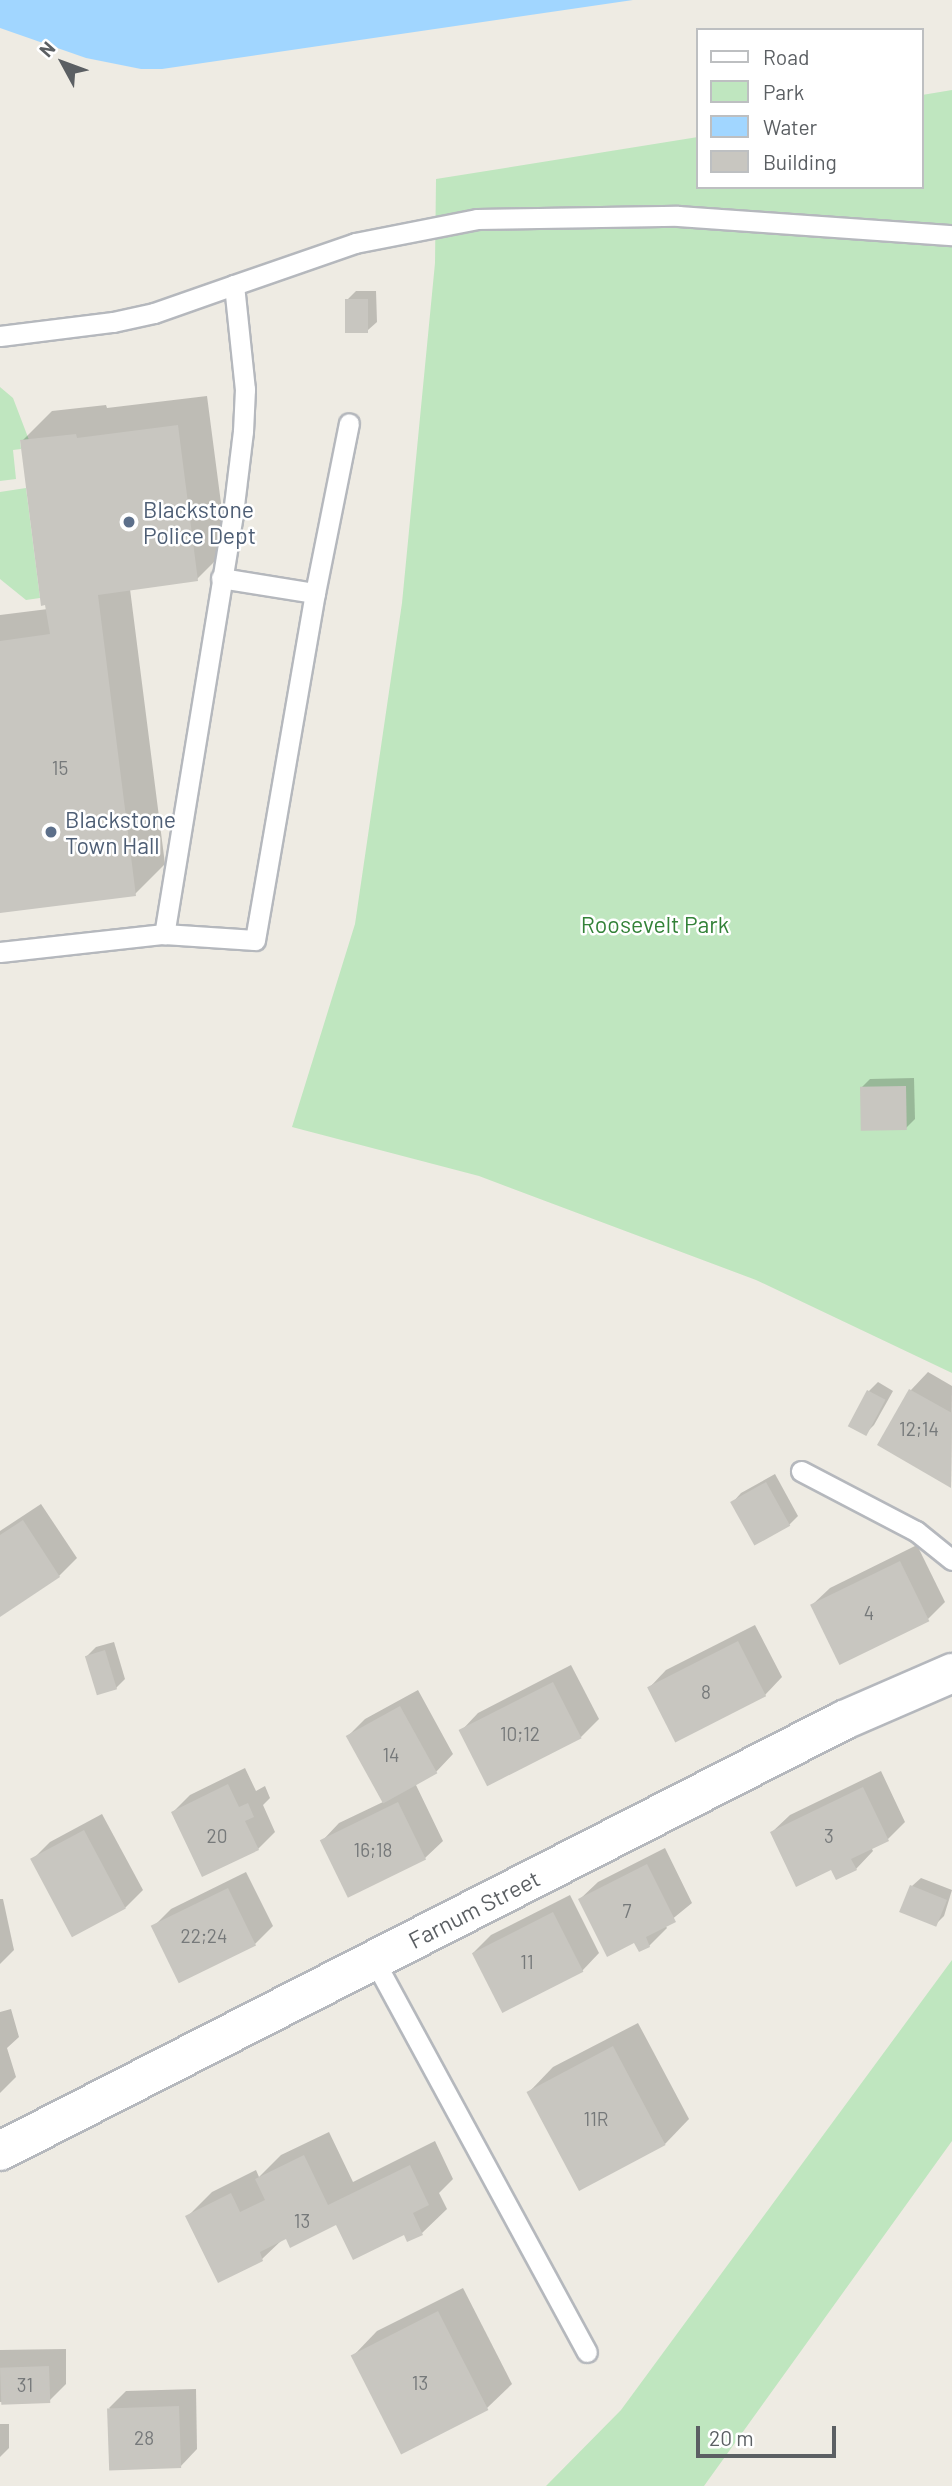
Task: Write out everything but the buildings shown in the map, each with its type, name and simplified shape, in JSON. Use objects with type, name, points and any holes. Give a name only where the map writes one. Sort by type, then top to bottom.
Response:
[{"type":"street","name":"Farnum Street","points":[[0,2151],[844,1720],[952,1673]]},
{"type":"lane","points":[[0,336],[113,322],[154,313],[355,243],[442,224],[489,218],[678,216],[952,235]]},
{"type":"lane","points":[[164,934],[234,500],[245,389],[233,285]]},
{"type":"lane","points":[[0,953],[164,934],[255,940],[315,593],[349,423]]},
{"type":"lane","points":[[221,578],[315,593]]},
{"type":"lane","points":[[801,1471],[916,1531],[952,1560]]},
{"type":"lane","points":[[374,1959],[587,2352]]},
{"type":"green space","name":"Roosevelt Park","points":[[952,90],[952,1373],[756,1280],[479,1176],[292,1127],[355,924],[402,603],[435,263],[436,179],[696,137],[696,189],[924,189],[924,95]]},
{"type":"green space","points":[[0,387],[13,398],[29,440],[20,440],[21,449],[13,450],[16,479],[0,481]]},
{"type":"green space","points":[[26,488],[40,598],[26,600],[0,579],[0,492]]},
{"type":"green space","points":[[952,1960],[952,2141],[704,2486],[546,2486],[621,2410]]},
{"type":"water","points":[[0,0],[633,0],[162,69],[141,69],[86,58],[0,28]]},
{"type":"place","name":"Blackstone Police Dept","points":[[129,522]]},
{"type":"place","name":"Blackstone Town Hall","points":[[51,832]]}]
